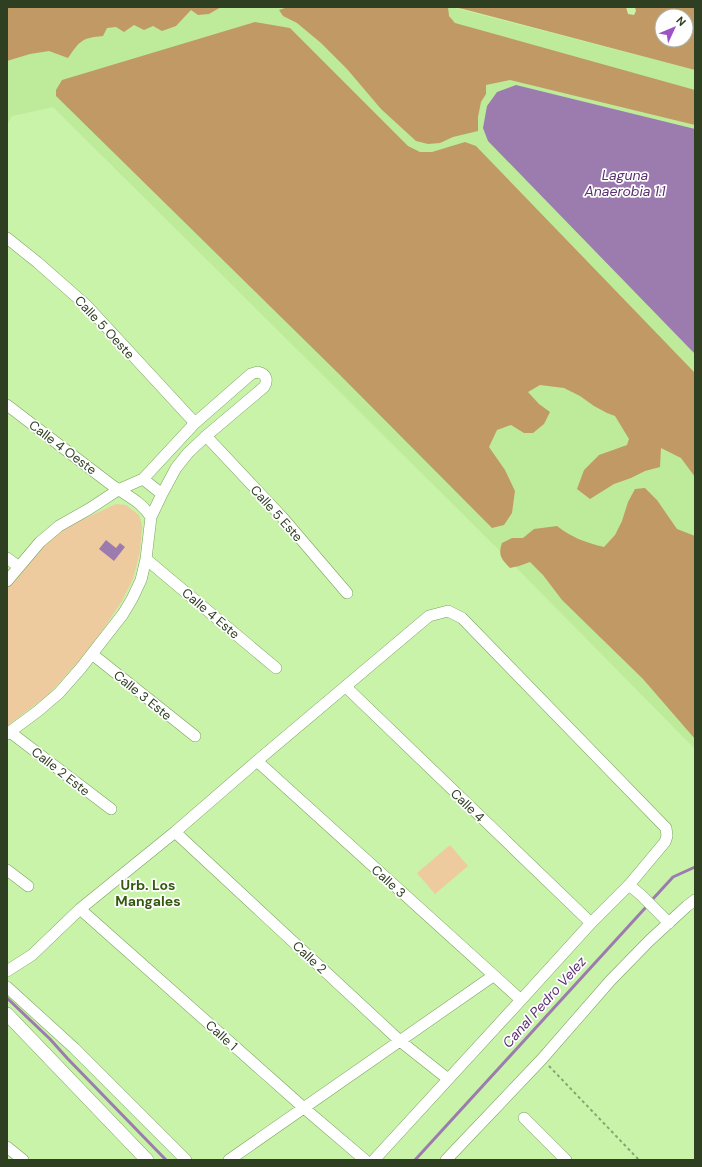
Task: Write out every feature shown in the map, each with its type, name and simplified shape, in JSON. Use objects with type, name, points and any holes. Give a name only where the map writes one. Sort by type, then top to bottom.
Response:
[{"type":"street","name":"Calle 5 Oeste","points":[[7,238],[88,306],[195,423]]},
{"type":"street","points":[[7,581],[40,542],[59,526],[118,490],[143,479],[195,423],[251,374],[258,372],[264,375],[267,382],[264,387],[206,436],[188,453],[176,468],[151,517],[146,559],[141,580],[124,614],[59,694],[9,733]]},
{"type":"street","name":"Calle 4 Oeste","points":[[7,405],[118,490],[140,503],[151,517]]},
{"type":"street","name":"Calle 5 Este","points":[[206,436],[286,523],[347,593]]},
{"type":"street","points":[[143,479],[162,494]]},
{"type":"street","points":[[7,558],[19,567]]},
{"type":"street","name":"Calle 4 Este","points":[[146,559],[276,668]]},
{"type":"street","points":[[7,971],[32,955],[80,909],[175,832],[429,616],[448,611],[462,618],[666,828],[667,836],[665,842],[629,885],[591,923],[374,1160]]},
{"type":"street","name":"Calle 3 Este","points":[[92,654],[195,736]]},
{"type":"street","name":"Calle 4","points":[[346,687],[591,923]]},
{"type":"street","name":"Calle 2 Este","points":[[9,733],[111,809]]},
{"type":"street","name":"Calle 3","points":[[257,761],[521,1000]]},
{"type":"street","name":"Calle 2","points":[[175,832],[400,1041],[448,1079]]},
{"type":"street","points":[[7,870],[28,886]]},
{"type":"street","points":[[629,885],[665,919]]},
{"type":"street","points":[[446,1160],[542,1059],[610,981],[649,941],[665,919],[695,900]]},
{"type":"street","name":"Calle 1","points":[[80,909],[304,1108],[365,1160]]},
{"type":"street","points":[[229,1160],[493,976]]},
{"type":"street","points":[[7,987],[74,1048],[186,1160]]},
{"type":"street","points":[[7,1014],[147,1160]]},
{"type":"street","points":[[524,1118],[566,1160]]},
{"type":"street","points":[[7,1147],[23,1160]]},
{"type":"path","points":[[542,1059],[639,1160]]},
{"type":"shaded area","points":[[7,7],[451,7],[695,70],[695,749],[496,547],[53,107],[12,116],[7,125]]},
{"type":"shaded area","points":[[7,7],[221,7],[209,14],[198,15],[191,10],[176,26],[162,31],[153,26],[144,30],[134,25],[124,32],[116,27],[107,28],[103,36],[85,39],[82,41],[68,58],[49,51],[30,54],[7,61]]},
{"type":"shaded area","points":[[288,7],[448,7],[449,16],[455,23],[695,90],[695,125],[510,80],[486,85],[486,94],[481,102],[478,117],[478,131],[453,137],[440,143],[428,144],[416,141],[381,109],[347,69],[321,43],[297,23],[283,16],[279,10]]},
{"type":"shaded area","points":[[453,7],[626,7],[628,14],[634,15],[636,11],[635,7],[695,7],[695,70]]},
{"type":"shaded area","points":[[255,22],[290,28],[408,146],[420,152],[432,152],[465,142],[476,146],[695,373],[695,477],[681,458],[661,448],[660,467],[645,471],[614,484],[590,499],[577,489],[584,470],[599,455],[627,445],[629,439],[615,416],[594,406],[580,396],[564,388],[540,385],[528,392],[539,404],[550,412],[544,424],[533,433],[524,433],[511,425],[497,430],[489,447],[505,470],[515,491],[512,513],[504,525],[492,528],[339,374],[56,96],[56,90],[62,80]]},
{"type":"shaded area","points":[[645,488],[657,500],[677,529],[695,536],[695,739],[643,679],[562,600],[543,575],[530,562],[510,568],[502,559],[500,554],[502,543],[512,538],[523,538],[534,529],[557,526],[568,534],[579,539],[604,547],[615,535],[622,521],[628,502],[635,489]]},
{"type":"shaded area","points":[[116,504],[126,505],[139,515],[142,525],[140,552],[133,579],[122,601],[102,631],[77,663],[49,694],[7,726],[7,588],[41,547],[61,530]]},
{"type":"shaded area","points":[[450,845],[468,866],[435,894],[417,873]]},
{"type":"water","name":"Laguna Anaerobia 1.1","points":[[516,85],[695,129],[695,354],[488,141],[483,128],[487,106],[497,92]]},
{"type":"water","points":[[106,540],[116,548],[120,543],[125,547],[114,561],[99,549]]},
{"type":"waterway","name":"Canal Pedro Velez","points":[[651,901],[673,877],[695,867]]},
{"type":"waterway","name":"Canal Pedro Velez","points":[[415,1160],[647,906]]},
{"type":"waterway","points":[[7,998],[50,1039],[166,1160]]},
{"type":"district","name":"Urb. Los Mangales","points":[[148,894]]}]
